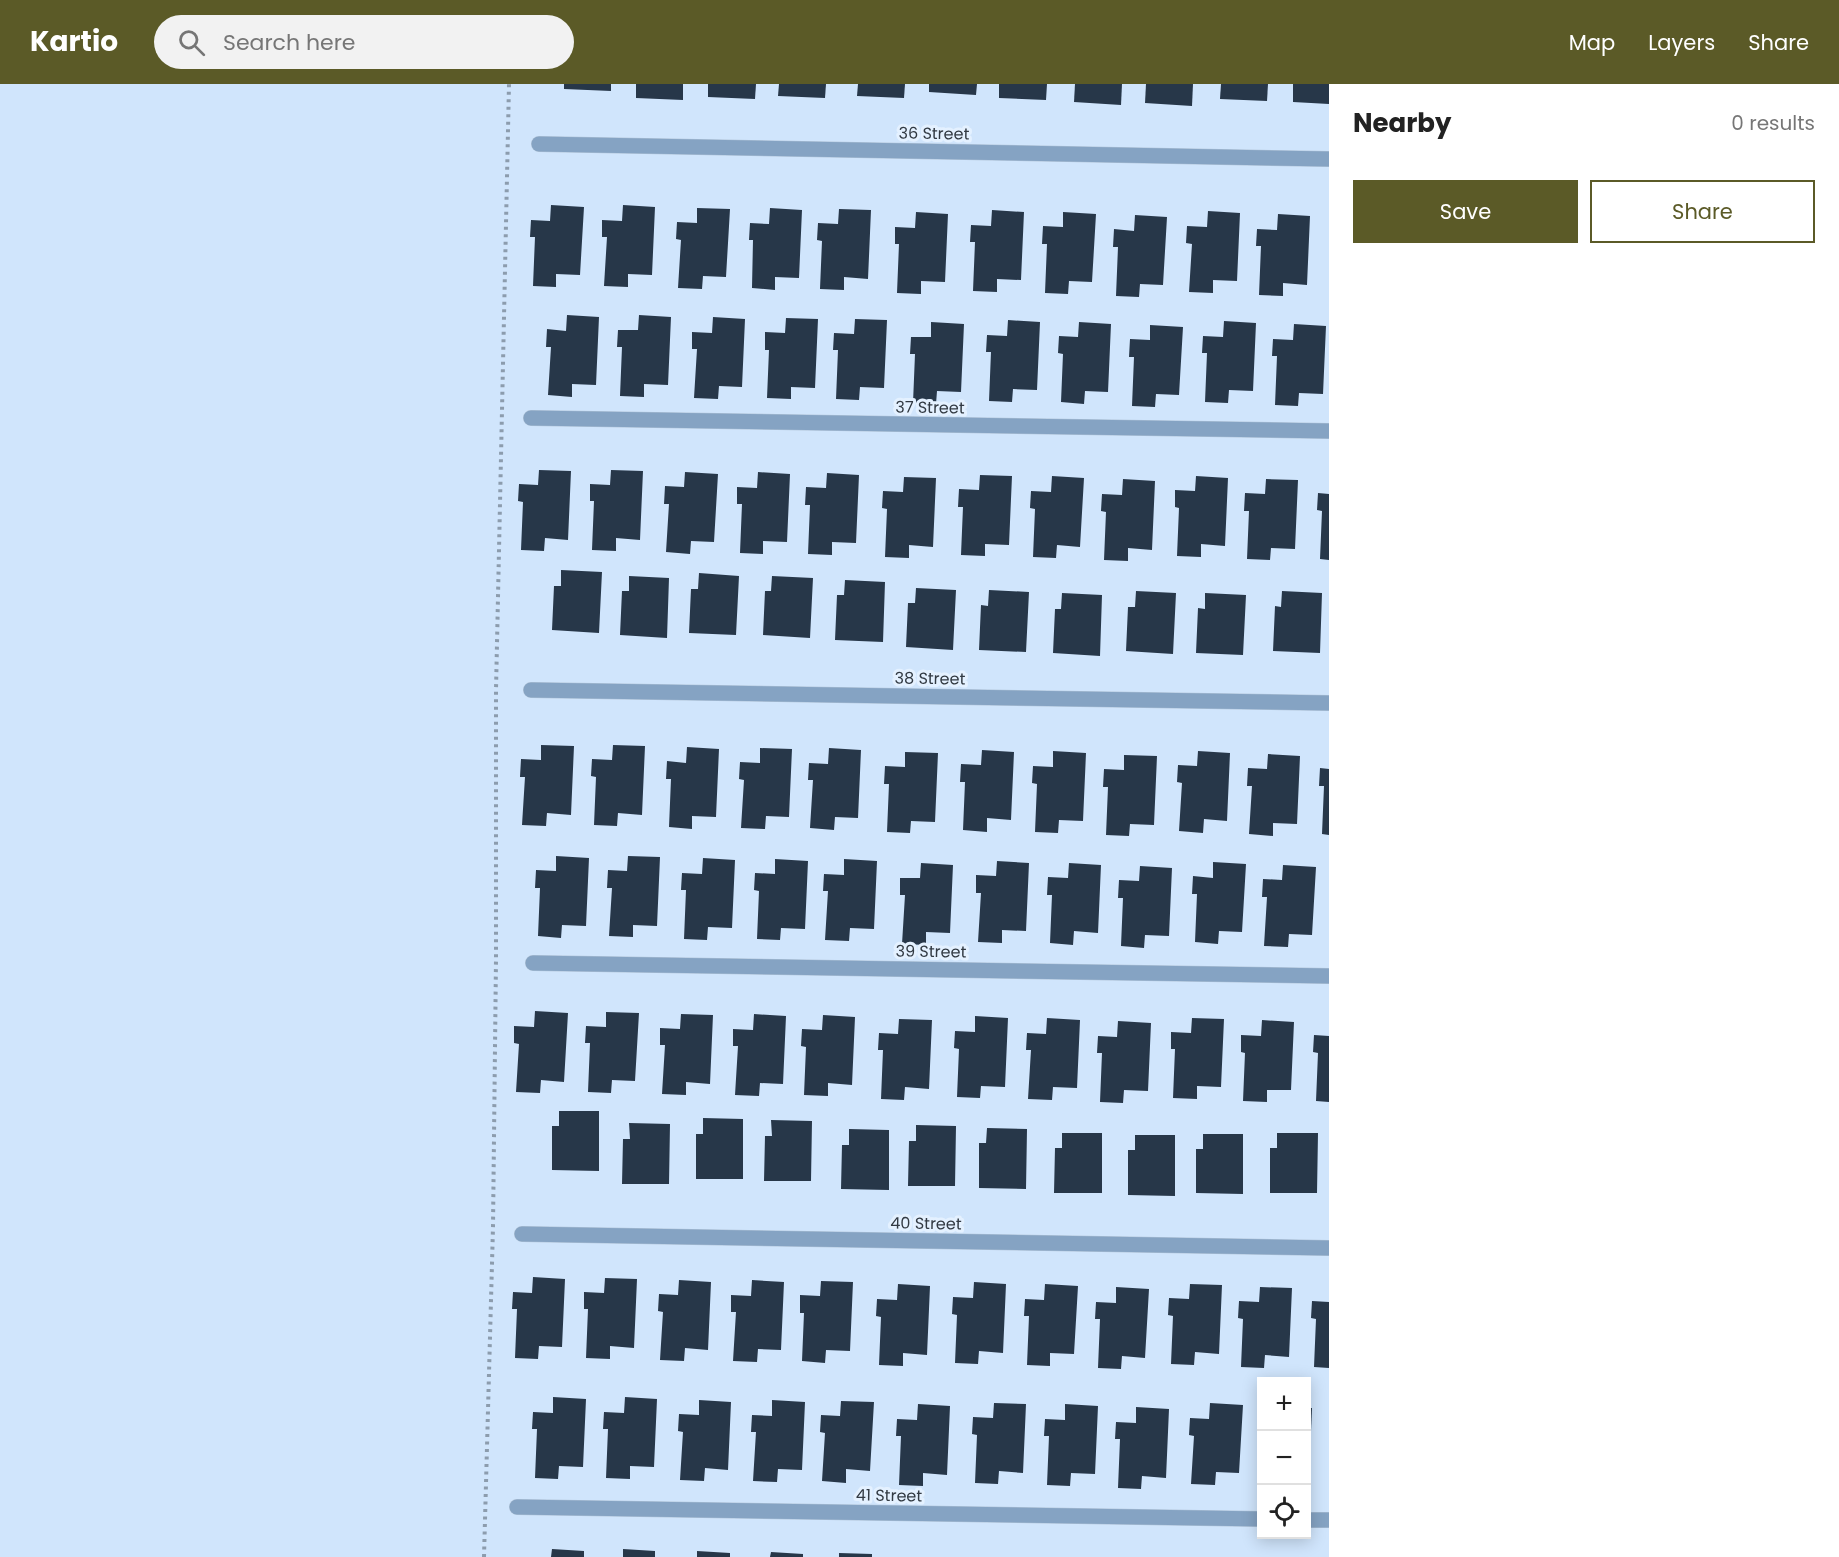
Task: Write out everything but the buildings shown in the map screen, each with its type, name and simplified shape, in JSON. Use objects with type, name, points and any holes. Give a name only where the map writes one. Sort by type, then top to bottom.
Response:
[{"type":"street","name":"36 Street","points":[[539,144],[1329,159]]},
{"type":"street","name":"37 Street","points":[[531,418],[1329,431]]},
{"type":"street","name":"38 Street","points":[[531,690],[1329,703]]},
{"type":"street","name":"39 Street","points":[[532,963],[1329,976]]},
{"type":"street","name":"40 Street","points":[[522,1234],[1329,1248]]},
{"type":"street","name":"41 Street","points":[[516,1507],[1257,1519]]},
{"type":"street","points":[[1311,1520],[1329,1520]]},
{"type":"path","points":[[484,1557],[493,1227],[496,678],[509,84]]}]
